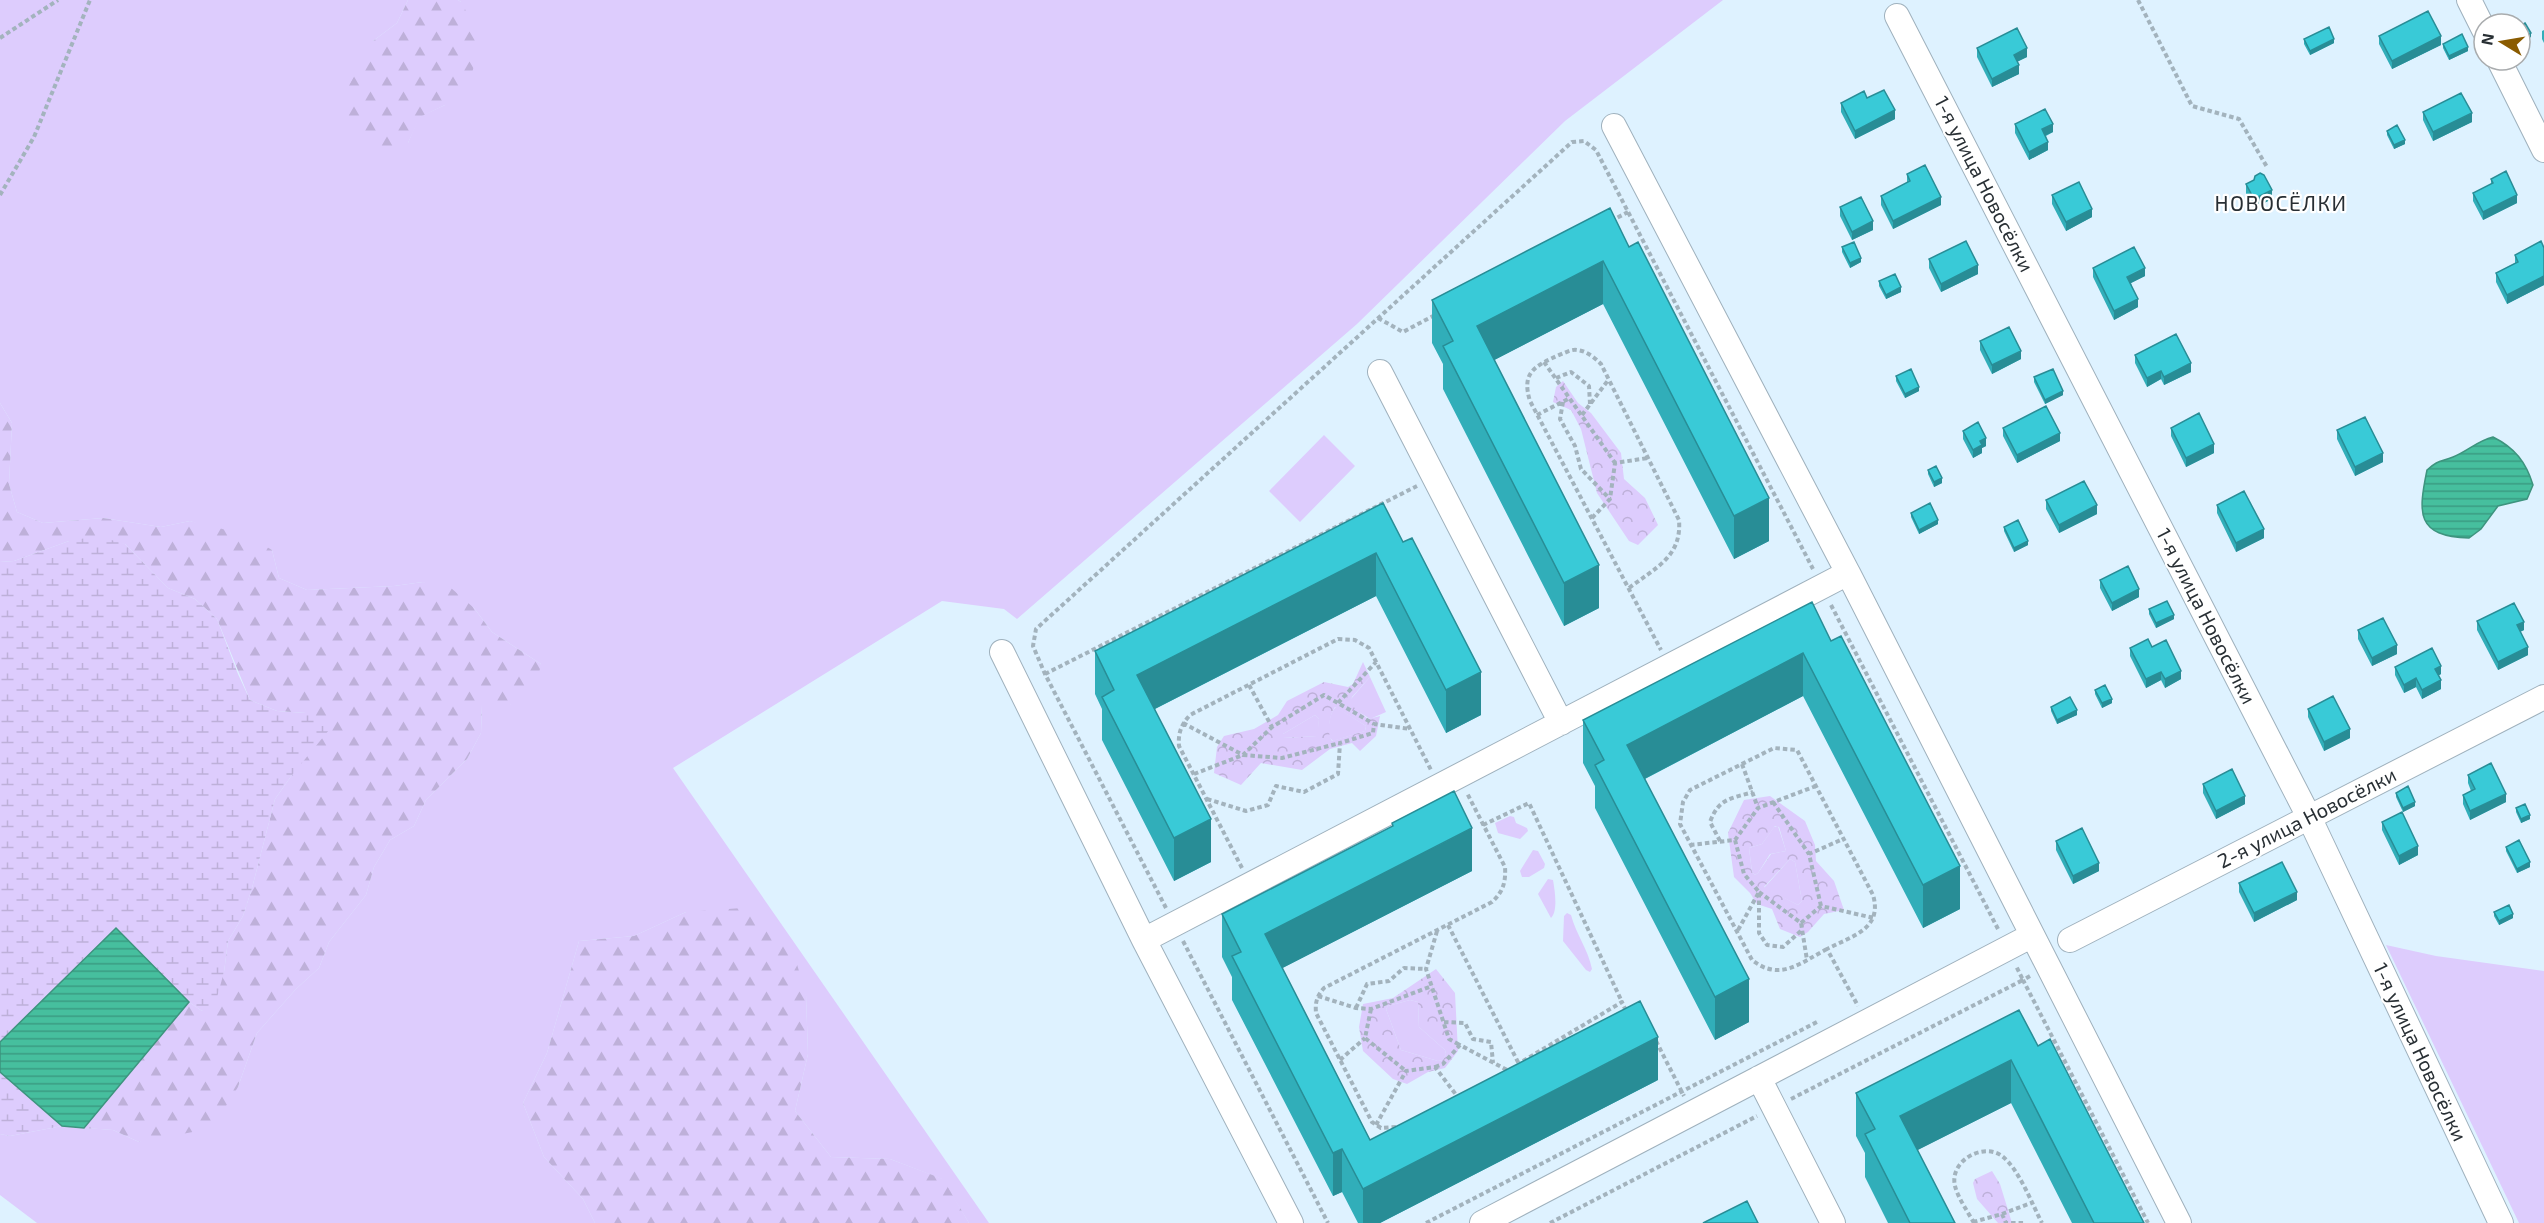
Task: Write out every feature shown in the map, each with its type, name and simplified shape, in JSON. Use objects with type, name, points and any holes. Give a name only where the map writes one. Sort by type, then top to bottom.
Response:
[{"type":"street","name":"1-я улица Новосёлки","points":[[1897,16],[2309,817],[2501,1223]]},
{"type":"street","points":[[2505,72],[2544,150]]},
{"type":"street","points":[[1614,126],[1848,573],[2179,1223]]},
{"type":"street","points":[[1380,372],[1561,723]]},
{"type":"street","points":[[1144,940],[1848,573]]},
{"type":"street","points":[[1002,652],[1144,940],[1291,1223]]},
{"type":"street","name":"2-я улица Новосёлки","points":[[2070,940],[2544,696]]},
{"type":"street","points":[[1482,1223],[1759,1078],[1861,1012],[2003,938],[2031,936]]},
{"type":"street","points":[[1759,1078],[1833,1223]]},
{"type":"path","points":[[0,38],[58,0]]},
{"type":"path","points":[[0,195],[34,137],[90,0]]},
{"type":"path","points":[[2138,0],[2192,106],[2238,119],[2267,166]]},
{"type":"path","points":[[1328,1223],[1032,646],[1038,626],[1572,142],[1584,141],[1596,150],[2148,1223]]},
{"type":"path","points":[[1608,223],[1628,212]]},
{"type":"path","points":[[1378,318],[1403,332],[1444,310]]},
{"type":"path","points":[[1629,588],[1674,552],[1680,534],[1679,520],[1601,364],[1594,358],[1574,349],[1536,366],[1529,376],[1526,389],[1537,415],[1670,666]]},
{"type":"path","points":[[1544,362],[1615,463],[1610,500],[1592,518]]},
{"type":"path","points":[[1556,378],[1571,372],[1589,386],[1590,404]]},
{"type":"path","points":[[1582,415],[1609,379]]},
{"type":"path","points":[[1537,415],[1570,398]]},
{"type":"path","points":[[1563,402],[1560,419],[1575,446],[1581,469],[1610,500]]},
{"type":"path","points":[[1615,463],[1648,458]]},
{"type":"path","points":[[1045,674],[1434,477]]},
{"type":"path","points":[[1251,885],[1179,746],[1179,732],[1183,723],[1190,715],[1338,639],[1346,638],[1362,643],[1369,648],[1410,729],[1483,825],[1505,867],[1502,889],[1492,902],[1324,988],[1318,996],[1315,1004],[1316,1013],[1372,1122],[1388,1129],[1406,1122]]},
{"type":"path","points":[[1338,703],[1376,662]]},
{"type":"path","points":[[1249,685],[1272,727]]},
{"type":"path","points":[[1194,774],[1243,755],[1272,727],[1324,695],[1374,724],[1410,729]]},
{"type":"path","points":[[1183,723],[1243,755],[1282,758],[1373,733],[1374,724]]},
{"type":"path","points":[[1207,799],[1246,811],[1268,805],[1276,786],[1304,792],[1338,774],[1340,742]]},
{"type":"path","points":[[1774,748],[1797,750],[1816,786],[1873,894],[1876,904],[1874,918],[1861,932],[1783,971],[1772,971],[1752,960],[1690,844],[1680,824],[1683,802],[1690,790],[1774,748]]},
{"type":"path","points":[[1742,764],[1758,808]]},
{"type":"path","points":[[1807,960],[1801,923],[1759,892],[1744,874],[1736,840],[1758,808],[1816,786]]},
{"type":"path","points":[[1720,841],[1710,822],[1715,808],[1722,801],[1752,792]]},
{"type":"path","points":[[1773,802],[1809,854],[1821,906]]},
{"type":"path","points":[[1483,825],[1529,803],[1629,1017]]},
{"type":"path","points":[[1809,854],[1843,839]]},
{"type":"path","points":[[1690,844],[1736,840]]},
{"type":"path","points":[[1737,932],[1759,892]]},
{"type":"path","points":[[1759,892],[1760,933],[1767,945],[1783,947],[1802,930]]},
{"type":"path","points":[[1821,906],[1874,918]]},
{"type":"path","points":[[1801,923],[1821,906]]},
{"type":"path","points":[[1448,925],[1519,1064]]},
{"type":"path","points":[[1437,930],[1426,969],[1449,1039],[1507,1071]]},
{"type":"path","points":[[1988,933],[2003,938]]},
{"type":"path","points":[[1827,949],[1861,1012]]},
{"type":"path","points":[[1356,1008],[1367,984],[1389,981],[1404,968],[1426,969]]},
{"type":"path","points":[[1550,1223],[2023,980]]},
{"type":"path","points":[[1318,996],[1356,1008],[1371,1010],[1432,986]]},
{"type":"path","points":[[1861,1012],[1865,996]]},
{"type":"path","points":[[1497,1076],[1622,1002]]},
{"type":"path","points":[[1845,1007],[1861,1012]]},
{"type":"path","points":[[1340,1060],[1365,1038],[1371,1010]]},
{"type":"path","points":[[1426,1223],[1825,1017]]},
{"type":"path","points":[[1444,1022],[1465,1023],[1473,1039],[1491,1042],[1493,1063]]},
{"type":"path","points":[[1365,1038],[1406,1071],[1443,1064],[1460,1045]]},
{"type":"path","points":[[1655,1038],[1693,1113]]},
{"type":"path","points":[[1435,1067],[1457,1096]]},
{"type":"path","points":[[1376,1125],[1406,1071]]},
{"type":"path","points":[[1446,1101],[1467,1091]]},
{"type":"path","points":[[2031,1203],[1974,1222],[1955,1186],[1959,1166],[1972,1154],[1986,1151],[1999,1154],[2010,1163],[2042,1223]]},
{"type":"path","points":[[2002,1214],[2006,1223],[2024,1223]]},
{"type":"green space","points":[[0,0],[408,0],[397,23],[373,41],[408,143],[419,117],[445,105],[461,2],[458,0],[1723,0],[1565,121],[1357,324],[1017,619],[1004,609],[942,601],[673,768],[989,1223],[969,1223],[942,1179],[890,1159],[831,1157],[795,1111],[808,1054],[806,995],[686,912],[634,936],[579,941],[547,1053],[523,1103],[544,1157],[583,1199],[595,1223],[37,1223],[0,1195],[0,1134],[10,1136],[62,1126],[113,1130],[139,1142],[238,1087],[257,1033],[296,989],[319,968],[329,942],[366,895],[374,867],[390,840],[414,826],[426,800],[467,759],[481,733],[482,705],[510,705],[541,664],[492,632],[474,608],[423,582],[394,586],[307,590],[279,578],[272,550],[190,521],[161,527],[103,518],[43,523],[17,512],[9,484],[12,423],[0,403]]},
{"type":"green space","points":[[408,0],[458,0],[461,2],[476,29],[476,59],[468,87],[445,105],[420,117],[408,143],[385,163],[346,120],[346,91],[373,41],[397,23]]},
{"type":"green space","points":[[1563,381],[1578,403],[1591,413],[1621,453],[1624,479],[1645,498],[1658,525],[1638,545],[1629,541],[1597,493],[1581,429],[1571,410],[1553,402],[1556,387]]},
{"type":"green space","points":[[0,403],[12,423],[9,484],[17,512],[43,523],[103,518],[161,527],[190,521],[247,535],[272,550],[279,578],[307,590],[394,586],[423,582],[451,588],[474,608],[492,632],[541,664],[535,691],[510,705],[482,705],[481,733],[467,759],[426,800],[414,826],[390,840],[374,867],[366,895],[329,942],[319,968],[296,989],[257,1033],[238,1087],[221,1114],[198,1131],[139,1142],[113,1130],[84,1128],[189,1002],[202,1011],[224,972],[228,941],[243,916],[275,799],[292,775],[306,713],[277,711],[250,700],[217,619],[195,599],[168,588],[125,544],[69,541],[14,561],[0,562]]},
{"type":"green space","points":[[1324,435],[1355,466],[1300,522],[1269,491]]},
{"type":"green space","points":[[98,536],[125,544],[168,588],[195,599],[217,619],[250,700],[277,711],[306,713],[329,730],[275,799],[243,916],[228,941],[224,972],[216,1001],[202,1011],[189,1002],[116,928],[0,1042],[0,562],[14,561],[69,541]]},
{"type":"green space","points":[[1363,662],[1370,677],[1352,697],[1350,704],[1368,719],[1380,716],[1376,736],[1360,751],[1352,743],[1330,749],[1302,770],[1261,763],[1241,785],[1214,773],[1217,747],[1224,736],[1254,729],[1278,715],[1287,701],[1324,682],[1348,687],[1353,684]],"holes":[[[1335,707],[1366,726],[1365,731],[1332,741],[1329,724]],[[1315,715],[1319,719],[1317,736],[1283,738],[1283,734]]]},
{"type":"green space","points":[[1370,677],[1386,712],[1370,719],[1350,706],[1350,700]]},
{"type":"green space","points":[[1336,707],[1366,726],[1365,731],[1333,741],[1329,737],[1329,726]]},
{"type":"green space","points":[[1315,715],[1319,719],[1318,736],[1283,738],[1283,734]]},
{"type":"green space","points":[[1770,796],[1805,821],[1815,845],[1816,861],[1834,881],[1844,910],[1824,914],[1808,932],[1800,937],[1780,929],[1772,909],[1757,904],[1750,893],[1734,877],[1728,833],[1744,800]],"holes":[[[1775,826],[1779,827],[1786,851],[1771,854],[1755,875],[1752,872],[1749,848],[1762,844]],[[1790,859],[1795,862],[1802,901],[1798,905],[1764,887]]]},
{"type":"green space","points":[[1510,816],[1514,817],[1516,823],[1527,828],[1528,831],[1520,839],[1498,833],[1495,823]]},
{"type":"green space","points":[[1778,826],[1786,851],[1770,854],[1755,875],[1752,872],[1749,848],[1762,844],[1774,827]]},
{"type":"green space","points":[[1533,850],[1538,851],[1545,864],[1544,868],[1529,877],[1522,877],[1520,871]]},
{"type":"green space","points":[[1790,859],[1795,862],[1802,901],[1798,905],[1764,888]]},
{"type":"green space","points":[[1548,879],[1553,880],[1555,895],[1555,911],[1551,918],[1538,894]]},
{"type":"green space","points":[[742,908],[789,937],[806,995],[808,1054],[795,1111],[831,1157],[890,1159],[943,1179],[969,1223],[595,1223],[583,1199],[544,1157],[523,1103],[547,1053],[579,941],[634,936],[686,912]]},
{"type":"green space","points":[[1567,913],[1571,915],[1588,955],[1592,969],[1590,972],[1563,941],[1564,916]]},
{"type":"green space","points":[[2386,945],[2436,956],[2544,971],[2544,1223],[2519,1223]]},
{"type":"green space","points":[[1436,969],[1455,993],[1458,1051],[1445,1068],[1428,1072],[1407,1084],[1393,1079],[1363,1051],[1359,1027],[1363,1004],[1393,998]],"holes":[[[1410,1000],[1418,1002],[1419,1027],[1445,1050],[1443,1060],[1438,1061],[1401,1050],[1386,1009],[1388,1006]]]},
{"type":"green space","points":[[1410,1000],[1418,1002],[1419,1027],[1445,1050],[1443,1060],[1438,1061],[1401,1050],[1386,1009],[1388,1006]]},
{"type":"green space","points":[[0,1072],[62,1126],[10,1136],[0,1134]]},
{"type":"green space","points":[[1992,1171],[2000,1184],[2012,1223],[1998,1223],[1977,1199],[1973,1183],[1975,1179]]},
{"type":"shaded area","points":[[2493,437],[2519,456],[2527,469],[2533,485],[2527,499],[2498,506],[2481,529],[2469,538],[2439,533],[2430,527],[2422,510],[2427,470]]},
{"type":"shaded area","points":[[116,928],[189,1002],[84,1128],[62,1126],[0,1072],[0,1042]]},
{"type":"building","points":[[2428,11],[2441,36],[2392,61],[2379,36]]},
{"type":"building","points":[[2329,27],[2334,39],[2310,51],[2304,39]]},
{"type":"building","points":[[2017,28],[2027,48],[2014,55],[2019,65],[1992,79],[1977,48]]},
{"type":"building","points":[[2462,34],[2468,47],[2449,56],[2443,44]]},
{"type":"building","points":[[1884,90],[1895,110],[1855,131],[1841,103],[1864,91],[1867,98]]},
{"type":"building","points":[[2461,93],[2472,113],[2433,132],[2423,112]]},
{"type":"building","points":[[2045,109],[2053,124],[2042,129],[2048,142],[2029,152],[2015,124]]},
{"type":"building","points":[[2397,125],[2405,140],[2394,145],[2387,131]]},
{"type":"building","points":[[1925,165],[1941,197],[1893,221],[1881,196],[1910,181],[1907,174]]},
{"type":"building","points":[[2506,171],[2517,195],[2483,212],[2473,193],[2493,183],[2491,179]]},
{"type":"building","points":[[2260,173],[2264,175],[2272,190],[2254,199],[2246,184]]},
{"type":"building","points":[[2079,182],[2092,209],[2066,222],[2052,195]]},
{"type":"building","points":[[1861,197],[1873,221],[1852,232],[1840,207]]},
{"type":"building","points":[[1610,208],[1629,247],[1638,242],[1769,498],[1734,516],[1603,261],[1477,326],[1599,565],[1564,583],[1443,346],[1453,341],[1432,300]]},
{"type":"building","points":[[1966,241],[1978,265],[1941,284],[1929,259]]},
{"type":"building","points":[[2541,241],[2544,248],[2544,276],[2507,295],[2496,273],[2518,262],[2515,255]]},
{"type":"building","points":[[1854,242],[1861,258],[1850,263],[1842,247]]},
{"type":"building","points":[[2134,247],[2145,268],[2127,277],[2138,299],[2114,311],[2093,268]]},
{"type":"building","points":[[1895,274],[1901,287],[1886,295],[1879,281]]},
{"type":"building","points":[[2009,327],[2021,351],[1992,365],[1980,341]]},
{"type":"building","points":[[2176,334],[2191,363],[2164,377],[2161,371],[2147,378],[2135,355]]},
{"type":"building","points":[[1911,369],[1919,387],[1905,394],[1896,376]]},
{"type":"building","points":[[2053,369],[2063,391],[2045,400],[2034,377]]},
{"type":"building","points":[[2046,406],[2060,433],[2017,455],[2003,428]]},
{"type":"building","points":[[2199,413],[2214,444],[2186,458],[2171,428]]},
{"type":"building","points":[[2365,417],[2383,453],[2355,467],[2337,430]]},
{"type":"building","points":[[1978,422],[1986,438],[1980,441],[1982,445],[1973,450],[1963,431]]},
{"type":"building","points":[[1936,466],[1942,478],[1934,482],[1928,470]]},
{"type":"building","points":[[2084,481],[2097,505],[2059,525],[2046,500]]},
{"type":"building","points":[[2244,491],[2264,529],[2236,543],[2217,505]]},
{"type":"building","points":[[1383,503],[1403,542],[1412,538],[1481,672],[1446,690],[1376,553],[1137,675],[1211,819],[1174,838],[1102,697],[1114,690],[1095,651]]},
{"type":"building","points":[[1930,503],[1938,520],[1919,530],[1911,513]]},
{"type":"building","points":[[2018,520],[2028,541],[2014,548],[2004,527]]},
{"type":"building","points":[[2128,566],[2139,589],[2112,603],[2100,580]]},
{"type":"building","points":[[2167,601],[2174,615],[2156,623],[2149,609]]},
{"type":"building","points":[[1812,602],[1831,641],[1841,636],[1960,866],[1923,885],[1803,653],[1627,745],[1749,979],[1715,997],[1595,765],[1604,760],[1583,720]]},
{"type":"building","points":[[2514,603],[2524,622],[2517,625],[2528,647],[2498,662],[2477,621]]},
{"type":"building","points":[[2383,618],[2397,645],[2372,658],[2358,630]]},
{"type":"building","points":[[2148,639],[2152,647],[2166,640],[2181,671],[2165,679],[2161,672],[2146,679],[2130,648]]},
{"type":"building","points":[[2432,648],[2441,666],[2435,669],[2441,680],[2422,690],[2416,678],[2404,685],[2395,667]]},
{"type":"building","points":[[2105,685],[2112,699],[2102,703],[2095,690]]},
{"type":"building","points":[[2333,696],[2350,729],[2324,742],[2308,709]]},
{"type":"building","points":[[2070,697],[2077,710],[2057,720],[2051,707]]},
{"type":"building","points":[[2491,763],[2506,794],[2470,811],[2463,795],[2475,789],[2468,775]]},
{"type":"building","points":[[2232,769],[2245,796],[2216,811],[2203,784]]},
{"type":"building","points":[[2408,786],[2415,802],[2403,808],[2396,793]]},
{"type":"building","points":[[1454,791],[1472,828],[1265,934],[1370,1140],[1640,1001],[1658,1037],[1363,1189],[1342,1149],[1333,1153],[1232,956],[1241,952],[1222,914],[1393,826],[1392,823]]},
{"type":"building","points":[[2525,804],[2530,815],[2521,819],[2516,808]]},
{"type":"building","points":[[2402,812],[2418,846],[2399,856],[2382,822]]},
{"type":"building","points":[[2082,828],[2099,863],[2073,876],[2056,841]]},
{"type":"building","points":[[2519,840],[2530,862],[2517,869],[2506,847]]},
{"type":"building","points":[[2282,862],[2297,892],[2254,913],[2239,883]]},
{"type":"building","points":[[2509,905],[2513,914],[2499,921],[2494,912]]},
{"type":"building","points":[[2019,1010],[2038,1046],[2050,1039],[2144,1223],[2094,1223],[2011,1060],[1900,1116],[1955,1223],[1910,1223],[1865,1134],[1875,1129],[1856,1093]]},
{"type":"building","points":[[1747,1201],[1758,1223],[1703,1223]]},
{"type":"district","name":"НОВОСЁЛКИ","points":[[2281,204]]}]
